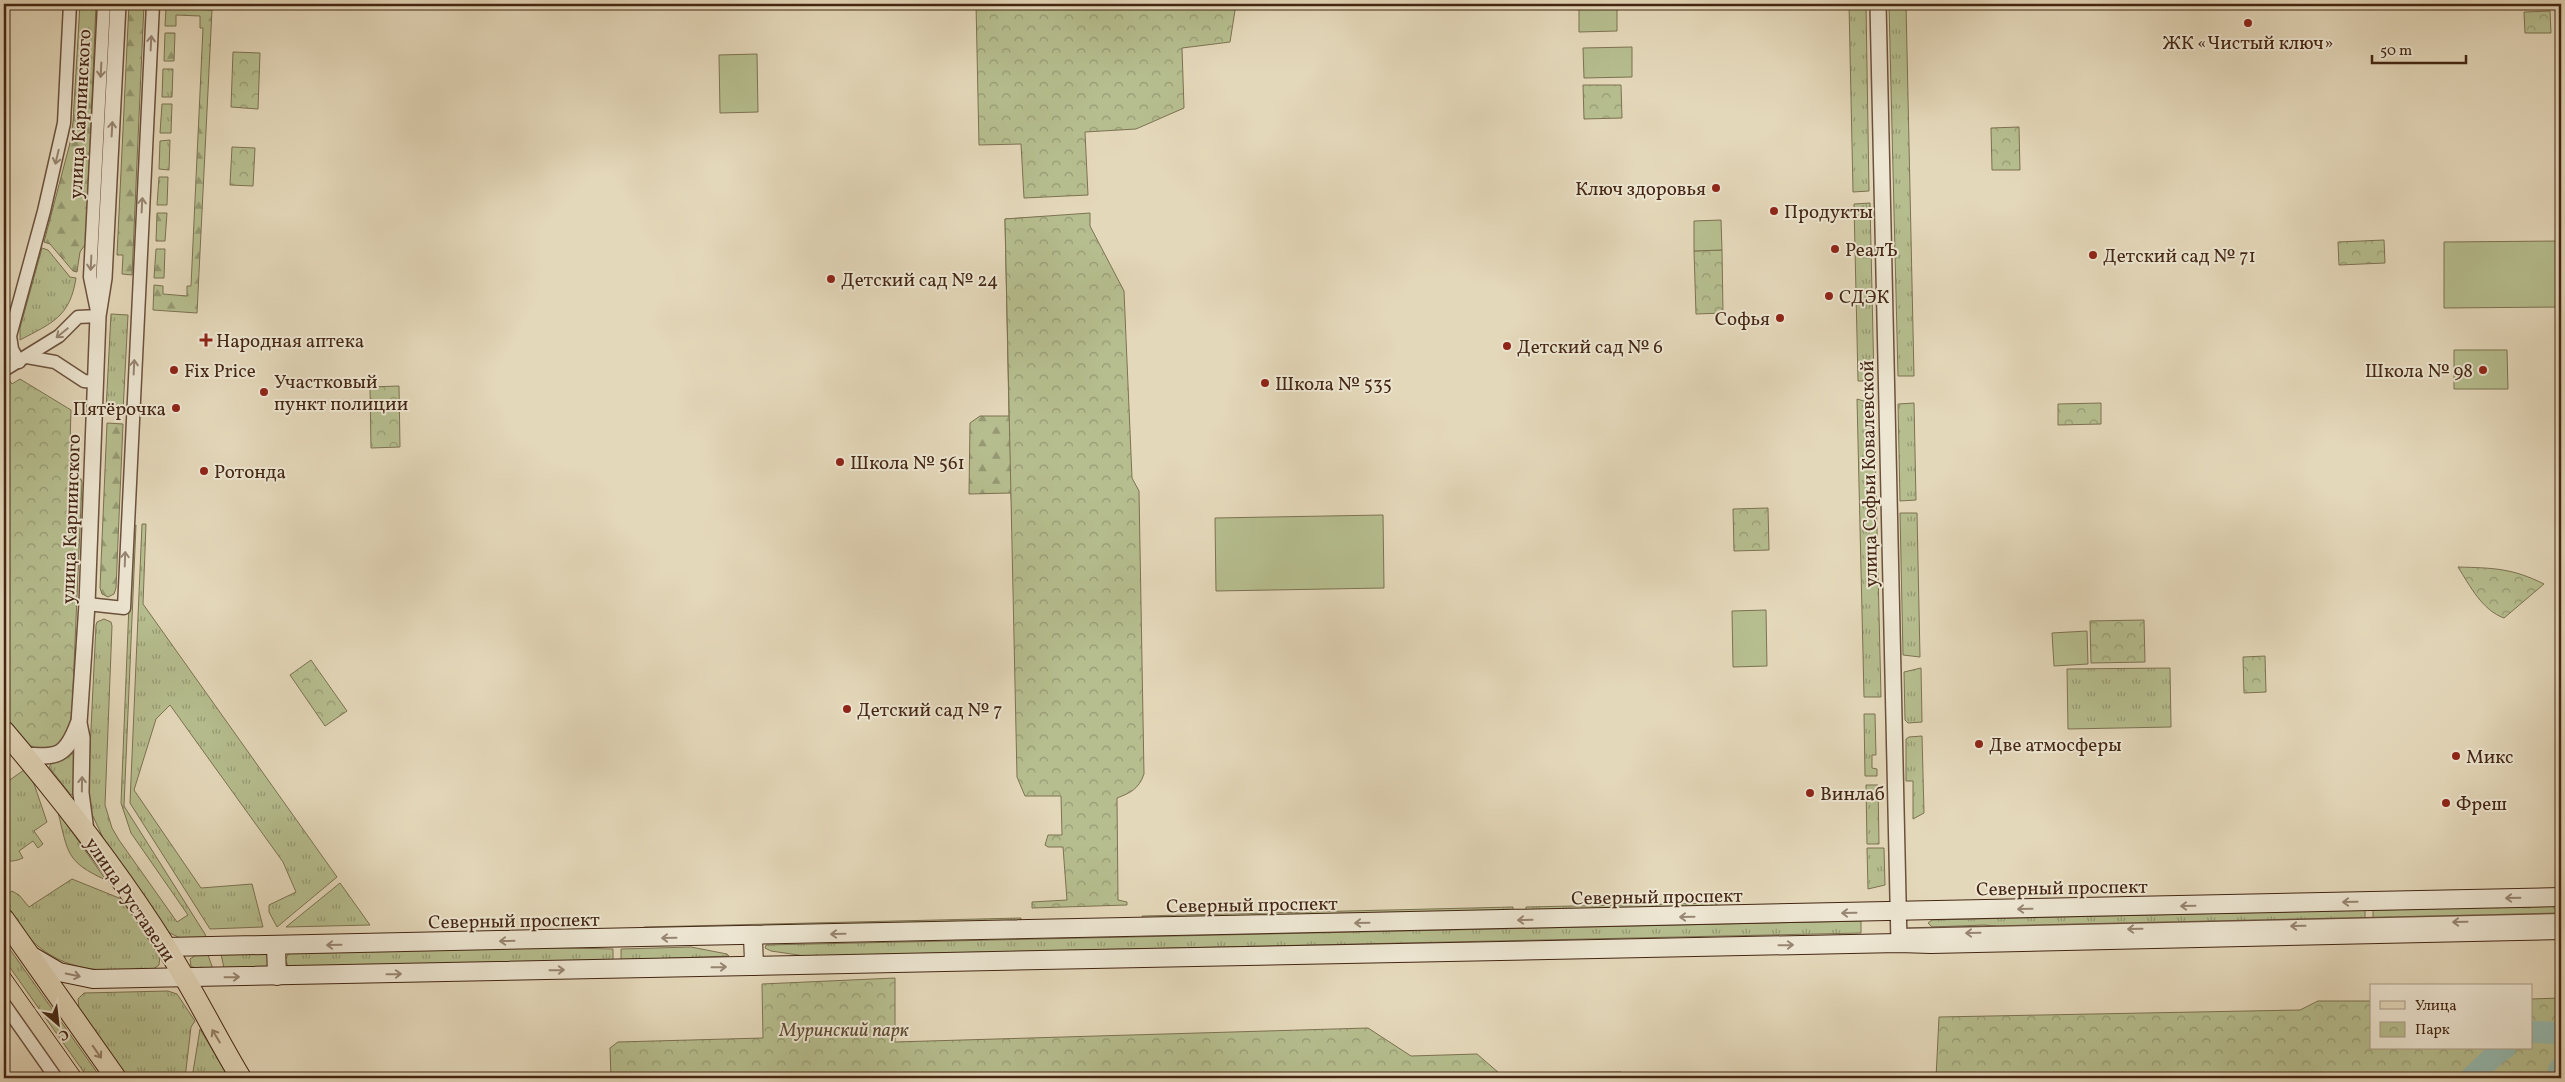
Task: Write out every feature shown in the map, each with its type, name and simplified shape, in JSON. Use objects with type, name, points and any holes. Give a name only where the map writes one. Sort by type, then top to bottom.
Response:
[{"type":"main road","name":"улица Руставели","points":[[4,731],[86,833],[166,947],[241,1078]]},
{"type":"main road","name":"Северный проспект","points":[[166,947],[2561,897]]},
{"type":"main road","points":[[4,919],[116,1078]]},
{"type":"main road","points":[[29,954],[59,972],[93,979],[754,966],[1899,939],[1931,944],[2561,930]]},
{"type":"main road","points":[[753,936],[754,966]]},
{"type":"main road","points":[[276,946],[277,976]]},
{"type":"street","points":[[70,4],[64,123],[44,211],[10,336],[12,349],[23,360],[55,362],[84,381],[95,382]]},
{"type":"street","name":"улица Карпинского","points":[[98,316],[90,277],[104,4]]},
{"type":"street","name":"улица Карпинского","points":[[86,833],[81,793],[82,738],[79,723],[87,604],[98,316],[104,278],[118,4]]},
{"type":"street","points":[[87,604],[124,608],[153,4]]},
{"type":"street","name":"улица Софьи Ковалевской","points":[[1878,4],[1899,939]]},
{"type":"street","points":[[4,370],[59,336],[78,317],[98,316]]},
{"type":"street","name":"улица Карпинского","points":[[24,755],[50,757],[59,754],[72,742],[79,723]]},
{"type":"street","points":[[1899,939],[2561,920]]},
{"type":"street","points":[[4,1004],[56,1078]]},
{"type":"green space","points":[[80,4],[96,4],[86,243],[80,252],[77,272],[73,271],[50,244],[44,242],[70,143]]},
{"type":"green space","points":[[129,4],[144,4],[132,275],[122,274],[123,255],[117,255]]},
{"type":"green space","points":[[976,4],[1236,4],[1230,42],[1182,48],[1184,108],[1136,129],[1085,132],[1088,195],[1024,198],[1021,144],[979,145]]},
{"type":"green space","points":[[1579,4],[1617,4],[1617,31],[1579,32]]},
{"type":"green space","points":[[1849,4],[1866,4],[1869,191],[1853,192]]},
{"type":"green space","points":[[1889,4],[1906,4],[1914,376],[1898,376]]},
{"type":"green space","points":[[166,8],[212,10],[197,313],[153,310],[154,285],[163,286],[163,294],[187,296],[187,286],[191,286],[203,28],[200,28],[200,16],[176,15],[176,26],[165,26]]},
{"type":"green space","points":[[2550,11],[2551,33],[2525,33],[2524,12]]},
{"type":"green space","points":[[165,33],[175,33],[174,61],[164,61]]},
{"type":"green space","points":[[1632,47],[1632,77],[1584,78],[1583,48]]},
{"type":"green space","points":[[233,52],[260,53],[258,109],[231,107]]},
{"type":"green space","points":[[757,54],[758,112],[720,113],[719,55]]},
{"type":"green space","points":[[163,69],[173,69],[172,97],[162,97]]},
{"type":"green space","points":[[1583,85],[1621,85],[1622,118],[1584,119]]},
{"type":"green space","points":[[162,104],[172,104],[171,133],[160,133]]},
{"type":"green space","points":[[2019,127],[2020,170],[1992,170],[1991,128]]},
{"type":"green space","points":[[170,140],[169,170],[159,169],[160,141]]},
{"type":"green space","points":[[232,147],[255,148],[253,186],[230,185]]},
{"type":"green space","points":[[159,177],[168,177],[167,205],[157,205]]},
{"type":"green space","points":[[1870,203],[1874,381],[1858,381],[1854,204]]},
{"type":"green space","points":[[157,213],[167,213],[165,241],[156,241]]},
{"type":"green space","points":[[1090,213],[1090,226],[1124,291],[1132,478],[1139,491],[1144,774],[1134,790],[1117,798],[1118,900],[1127,902],[1127,905],[1032,908],[1032,902],[1067,900],[1063,847],[1048,847],[1045,845],[1048,835],[1062,835],[1061,796],[1025,796],[1017,777],[1005,219]]},
{"type":"green space","points":[[1040,217],[1012,513],[1011,493],[969,494],[970,423],[980,416],[1009,416],[1005,219]]},
{"type":"green space","points":[[1721,220],[1722,250],[1694,251],[1694,221]]},
{"type":"green space","points":[[2384,240],[2385,263],[2339,265],[2338,242]]},
{"type":"green space","points":[[2561,241],[2561,307],[2444,308],[2444,242]]},
{"type":"green space","points":[[42,248],[48,250],[70,277],[76,278],[73,291],[69,302],[58,317],[20,340],[20,328]]},
{"type":"green space","points":[[156,249],[165,249],[164,278],[154,278]]},
{"type":"green space","points":[[1722,250],[1723,313],[1696,314],[1694,251]]},
{"type":"green space","points":[[111,314],[128,315],[123,411],[106,410]]},
{"type":"green space","points":[[2454,350],[2507,350],[2508,389],[2454,389]]},
{"type":"green space","points":[[8,378],[12,384],[20,379],[71,410],[69,477],[81,479],[82,483],[72,711],[68,739],[56,751],[32,749],[4,717],[4,381]]},
{"type":"green space","points":[[399,386],[400,447],[371,448],[370,387]]},
{"type":"green space","points":[[1857,399],[1874,404],[1881,697],[1864,697]]},
{"type":"green space","points":[[1914,403],[1916,500],[1900,501],[1898,404]]},
{"type":"green space","points":[[2101,403],[2101,424],[2058,425],[2058,404]]},
{"type":"green space","points":[[107,423],[123,424],[116,588],[114,594],[108,597],[102,594],[100,588]]},
{"type":"green space","points":[[1768,508],[1769,550],[1734,551],[1733,509]]},
{"type":"green space","points":[[1900,513],[1917,513],[1920,657],[1903,655]]},
{"type":"green space","points":[[1383,515],[1384,588],[1216,591],[1215,518]]},
{"type":"green space","points":[[142,524],[146,524],[143,604],[337,877],[277,927],[269,912],[269,905],[296,892],[283,862],[170,705],[156,719],[134,790],[201,888],[252,884],[263,927],[210,929],[130,803]]},
{"type":"green space","points":[[136,525],[124,806],[205,934],[207,941],[182,939],[168,932],[105,842],[90,810],[92,809],[88,792],[96,625],[97,622],[104,619],[111,622],[112,626],[105,805],[112,828],[119,840],[177,922],[188,915],[131,833],[121,803],[132,530]]},
{"type":"green space","points":[[2458,567],[2502,570],[2522,575],[2544,584],[2504,618],[2483,603]]},
{"type":"green space","points":[[1766,610],[1767,666],[1733,667],[1732,611]]},
{"type":"green space","points":[[2144,620],[2145,662],[2091,663],[2090,621]]},
{"type":"green space","points":[[2087,631],[2088,664],[2054,666],[2052,633]]},
{"type":"green space","points":[[2265,656],[2266,692],[2244,693],[2243,657]]},
{"type":"green space","points":[[311,660],[347,711],[325,726],[290,675]]},
{"type":"green space","points":[[1921,668],[1922,722],[1908,723],[1905,720],[1904,672]]},
{"type":"green space","points":[[2170,668],[2171,727],[2068,729],[2067,669]]},
{"type":"green space","points":[[1864,714],[1875,714],[1876,755],[1872,755],[1872,768],[1877,769],[1877,776],[1865,776]]},
{"type":"green space","points":[[1922,736],[1924,813],[1913,819],[1913,781],[1906,781],[1906,739]]},
{"type":"green space","points":[[70,754],[75,754],[75,793],[71,795],[49,767]]},
{"type":"green space","points":[[24,770],[33,781],[47,822],[34,831],[43,844],[38,848],[33,841],[19,851],[23,858],[7,861],[4,860],[4,784]]},
{"type":"green space","points":[[1866,785],[1878,785],[1879,844],[1867,844]]},
{"type":"green space","points":[[58,812],[106,880],[83,868],[71,855],[67,847]]},
{"type":"green space","points":[[1867,848],[1884,848],[1885,885],[1868,889]]},
{"type":"green space","points":[[72,879],[124,900],[160,955],[159,965],[152,970],[132,971],[112,971],[77,966],[45,952],[31,939],[8,910],[4,896],[12,891],[19,895],[29,907]]},
{"type":"green space","points":[[340,883],[370,925],[286,927]]},
{"type":"green space","points":[[1717,903],[1717,906],[1526,911],[1526,907]]},
{"type":"green space","points":[[2561,906],[2561,916],[2373,921],[2373,910]]},
{"type":"green space","points":[[1513,907],[1513,911],[1142,919],[1142,916]]},
{"type":"green space","points":[[2365,910],[2365,921],[2027,929],[1984,925],[1932,927],[1928,923],[1932,920]]},
{"type":"green space","points":[[1021,918],[1021,922],[644,930],[644,927]]},
{"type":"green space","points":[[1861,921],[1861,933],[805,956],[771,951],[765,948],[766,945]]},
{"type":"green space","points":[[4,941],[101,1078],[88,1078],[4,959]]},
{"type":"green space","points":[[521,947],[613,949],[613,960],[289,967],[285,960],[289,953]]},
{"type":"green space","points":[[691,947],[729,956],[621,960],[621,949]]},
{"type":"green space","points":[[270,953],[270,967],[224,968],[221,954]]},
{"type":"green space","points":[[196,955],[208,955],[213,969],[197,969],[191,966],[190,959]]},
{"type":"green space","name":"Муринский парк","points":[[895,978],[895,1042],[1368,1028],[1411,1056],[1477,1054],[1499,1073],[1621,1072],[1621,1078],[611,1078],[610,1048],[618,1042],[763,1038],[762,984]]},
{"type":"green space","points":[[168,991],[177,994],[195,1021],[191,1027],[185,1078],[127,1078],[79,1009],[78,999],[84,993]]},
{"type":"green space","points":[[2561,998],[2561,1078],[1936,1078],[1939,1017],[2300,1010],[2318,1001],[2370,1001],[2370,1050],[2532,1050],[2532,999]]},
{"type":"green space","points":[[200,1029],[229,1078],[192,1078]]},
{"type":"waterway","points":[[2532,1032],[2561,1033]]},
{"type":"waterway","points":[[2471,1078],[2502,1050]]},
{"type":"waterway","points":[[2561,1068],[2559,1070],[2561,1078]]},
{"type":"tram line","points":[[4,965],[84,1078]]},
{"type":"place","name":"ЖК «Чистый ключ»","points":[[2248,23]]},
{"type":"place","name":"Ключ здоровья","points":[[1716,188]]},
{"type":"place","name":"Продукты","points":[[1774,211]]},
{"type":"place","name":"РеалЪ","points":[[1835,249]]},
{"type":"place","name":"Детский сад № 71","points":[[2093,255]]},
{"type":"place","name":"Детский сад № 24","points":[[831,279]]},
{"type":"place","name":"СДЭК","points":[[1829,296]]},
{"type":"place","name":"Софья","points":[[1780,318]]},
{"type":"place","name":"Народная аптека","points":[[206,340]]},
{"type":"place","name":"Детский сад № 6","points":[[1507,346]]},
{"type":"place","name":"Fix Price","points":[[174,370]]},
{"type":"place","name":"Школа № 98","points":[[2483,370]]},
{"type":"place","name":"Школа № 535","points":[[1265,383]]},
{"type":"place","name":"Участковый пункт полиции","points":[[264,392]]},
{"type":"place","name":"Пятёрочка","points":[[176,408]]},
{"type":"place","name":"Школа № 561","points":[[840,462]]},
{"type":"place","name":"Ротонда","points":[[204,471]]},
{"type":"place","name":"Детский сад № 7","points":[[847,709]]},
{"type":"place","name":"Две атмосферы","points":[[1979,744]]},
{"type":"place","name":"Микс","points":[[2456,756]]},
{"type":"place","name":"Винлаб","points":[[1810,793]]},
{"type":"place","name":"Фреш","points":[[2446,803]]}]
